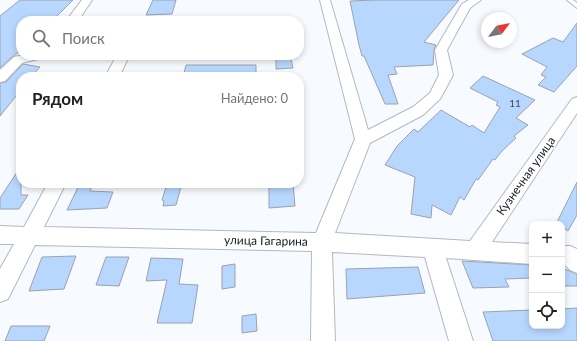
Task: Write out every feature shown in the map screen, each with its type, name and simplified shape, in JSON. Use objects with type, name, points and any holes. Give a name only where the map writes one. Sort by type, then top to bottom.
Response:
[{"type":"street","points":[[76,16],[87,0]]},
{"type":"street","points":[[323,341],[322,242],[363,139],[325,0]]},
{"type":"street","points":[[363,139],[418,110],[435,96],[446,75],[441,50],[466,6],[476,0]]},
{"type":"street","points":[[0,78],[18,60]]},
{"type":"street","points":[[115,72],[121,60]]},
{"type":"street","name":"Кузнечная улица","points":[[475,250],[577,102]]},
{"type":"street","points":[[0,291],[55,188]]},
{"type":"street","name":"улица Гагарина","points":[[0,236],[322,242],[529,254]]},
{"type":"street","points":[[433,248],[461,341]]},
{"type":"lane","points":[[570,0],[577,6]]},
{"type":"building","points":[[20,0],[73,0],[57,16],[16,16],[16,54],[0,68],[0,16]]},
{"type":"building","points":[[153,0],[176,0],[172,14],[146,15]]},
{"type":"building","points":[[459,0],[424,42],[436,45],[434,50],[433,65],[394,67],[397,74],[388,75],[398,104],[385,104],[364,56],[362,56],[359,45],[350,1]]},
{"type":"building","points":[[577,23],[577,66],[554,92],[538,85],[546,77],[541,75],[547,67],[522,54],[553,38],[563,42]]},
{"type":"building","points":[[276,60],[291,60],[293,68],[276,69]]},
{"type":"building","points":[[23,64],[40,67],[36,72],[16,72],[16,96],[0,116],[0,83],[6,82]]},
{"type":"building","points":[[186,65],[256,65],[256,72],[184,72]]},
{"type":"building","points":[[483,76],[535,100],[516,118],[528,125],[514,136],[516,138],[495,160],[493,159],[478,180],[476,179],[464,200],[460,197],[451,215],[432,205],[431,218],[411,214],[415,177],[385,165],[397,146],[414,129],[418,132],[441,110],[470,127],[472,125],[484,133],[500,107],[496,105],[498,102],[470,88]]},
{"type":"building","points":[[16,174],[16,188],[21,188],[21,195],[28,195],[19,209],[0,209],[0,198]]},
{"type":"building","points":[[577,182],[577,215],[568,231],[565,229],[565,221],[558,221]]},
{"type":"building","points":[[78,188],[91,188],[90,191],[113,192],[107,208],[67,210]]},
{"type":"building","points":[[166,188],[181,188],[176,205],[163,206],[164,201],[162,200]]},
{"type":"building","points":[[269,188],[293,188],[295,206],[269,208]]},
{"type":"building","points":[[76,256],[64,289],[29,291],[42,257]]},
{"type":"building","points":[[106,257],[129,257],[119,286],[96,285]]},
{"type":"building","points":[[151,258],[183,259],[179,284],[198,285],[192,323],[157,323],[167,280],[146,281]]},
{"type":"building","points":[[462,261],[529,265],[529,278],[505,279],[509,287],[473,288]]},
{"type":"building","points":[[235,264],[235,287],[222,289],[222,266]]},
{"type":"building","points":[[418,267],[425,293],[347,299],[346,269]]},
{"type":"building","points":[[565,269],[577,274],[577,286],[565,286]]},
{"type":"building","points":[[577,308],[577,341],[493,341],[483,312],[529,310],[529,329],[565,329],[565,309]]},
{"type":"building","points":[[256,314],[257,331],[242,333],[242,316]]},
{"type":"building","points":[[11,326],[50,326],[44,341],[5,341]]}]
